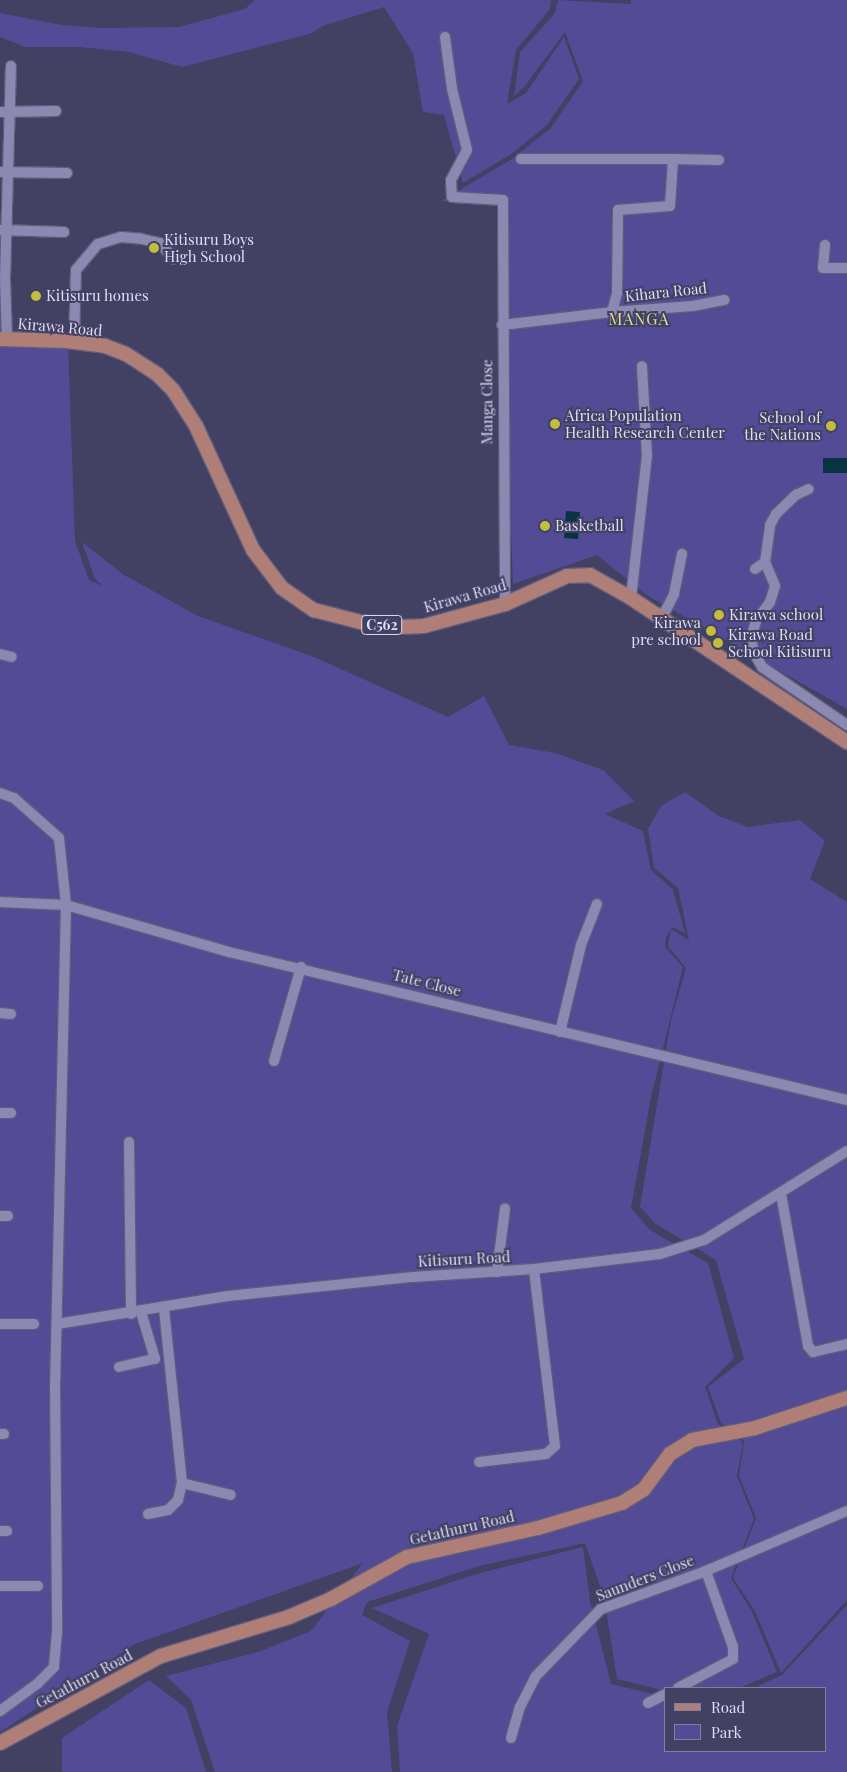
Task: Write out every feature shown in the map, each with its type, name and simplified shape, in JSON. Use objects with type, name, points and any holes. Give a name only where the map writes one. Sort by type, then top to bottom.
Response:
[{"type":"main road","name":"Kirawa Road","points":[[4,339],[74,341],[105,346],[126,354],[158,375],[173,390],[205,443],[254,550],[282,588],[296,600],[336,616],[399,627],[440,623],[505,604],[575,574],[598,578],[847,742]]},
{"type":"main road","name":"Getathuru Road","points":[[0,1742],[161,1656],[289,1617],[331,1599],[407,1557],[538,1528],[622,1503],[644,1489],[670,1454],[692,1440],[755,1428],[847,1398]]},
{"type":"street","name":"Manga Close","points":[[445,37],[452,89],[467,150],[451,180],[452,197],[503,200],[502,325],[505,604]]},
{"type":"street","points":[[4,339],[7,264],[4,230],[5,112],[11,66]]},
{"type":"street","points":[[5,112],[56,110]]},
{"type":"street","points":[[521,159],[719,160]]},
{"type":"street","points":[[612,312],[617,293],[618,210],[670,206],[674,159]]},
{"type":"street","points":[[4,172],[67,173]]},
{"type":"street","points":[[4,230],[64,232]]},
{"type":"street","points":[[74,341],[76,270],[98,244],[121,237],[142,239],[160,243],[174,259]]},
{"type":"street","points":[[825,245],[823,268],[847,268]]},
{"type":"street","name":"Kihara Road","points":[[502,325],[612,312],[693,306],[724,300]]},
{"type":"street","points":[[631,598],[647,456],[642,366]]},
{"type":"street","points":[[809,489],[796,495],[776,514],[770,525],[765,562],[775,586],[751,638],[754,653],[762,667],[847,725]]},
{"type":"street","points":[[658,618],[666,610],[674,594],[682,554]]},
{"type":"street","points":[[755,569],[765,562]]},
{"type":"street","points":[[0,654],[12,657]]},
{"type":"street","points":[[0,793],[14,798],[60,838],[66,905],[57,1324],[54,1667],[37,1684],[0,1711]]},
{"type":"street","name":"Tate Close","points":[[0,902],[66,905],[229,952],[301,967],[560,1032],[847,1100]]},
{"type":"street","points":[[560,1032],[581,945],[597,904]]},
{"type":"street","points":[[274,1061],[301,967]]},
{"type":"street","points":[[0,1013],[11,1014]]},
{"type":"street","points":[[0,1113],[11,1113]]},
{"type":"street","points":[[119,1367],[155,1359],[136,1313],[129,1142]]},
{"type":"street","name":"Kitisuru Road","points":[[57,1324],[136,1313],[246,1294],[412,1277],[534,1270],[660,1254],[704,1240],[847,1152]]},
{"type":"street","points":[[781,1194],[808,1346],[813,1352],[847,1344]]},
{"type":"street","points":[[497,1272],[505,1209]]},
{"type":"street","points":[[479,1462],[546,1454],[555,1446],[534,1270]]},
{"type":"street","points":[[148,1514],[168,1510],[178,1500],[182,1482],[164,1308]]},
{"type":"street","points":[[0,1324],[34,1324]]},
{"type":"street","points":[[182,1482],[231,1495]]},
{"type":"street","name":"Saunders Close","points":[[511,1738],[520,1707],[536,1676],[601,1609],[706,1571],[847,1511]]},
{"type":"street","points":[[680,1687],[733,1659],[733,1647],[706,1571]]},
{"type":"street","points":[[0,1586],[38,1586]]},
{"type":"street","points":[[648,1703],[664,1695]]},
{"type":"green space","points":[[255,0],[551,0],[550,9],[516,50],[507,104],[526,93],[564,37],[579,79],[547,125],[513,153],[463,183],[444,115],[423,112],[413,53],[384,7],[325,25],[309,34],[182,67],[129,52],[80,47],[25,47],[0,37],[0,13],[62,25],[100,28],[179,27],[245,9]]},
{"type":"green space","points":[[558,0],[631,4],[631,0],[847,0],[847,709],[648,596],[597,555],[513,584],[499,203],[441,201],[512,159],[551,128],[583,81],[565,32],[524,87],[514,96],[520,52],[555,13]]},
{"type":"green space","points":[[0,343],[68,344],[75,541],[89,580],[103,586],[95,579],[82,542],[124,575],[198,616],[314,657],[448,717],[484,696],[509,745],[555,753],[603,770],[634,801],[605,814],[643,831],[651,870],[673,890],[685,933],[672,927],[666,937],[665,947],[683,967],[651,1097],[631,1208],[650,1230],[708,1263],[734,1358],[705,1387],[718,1424],[743,1442],[737,1476],[754,1519],[731,1578],[752,1612],[777,1672],[741,1687],[664,1687],[664,1691],[617,1679],[604,1597],[585,1543],[479,1566],[367,1602],[362,1615],[410,1641],[387,1712],[392,1772],[215,1772],[191,1700],[166,1676],[258,1652],[311,1631],[363,1563],[135,1644],[0,1732]]},
{"type":"green space","points":[[685,792],[719,816],[748,827],[800,820],[825,841],[810,879],[847,902],[847,1600],[781,1673],[755,1611],[733,1578],[756,1518],[739,1476],[744,1441],[721,1423],[708,1387],[744,1359],[716,1260],[656,1224],[640,1207],[671,1020],[686,968],[668,946],[671,929],[689,940],[678,888],[654,868],[648,829],[661,806]]},
{"type":"green space","points":[[583,1547],[590,1601],[611,1684],[664,1697],[664,1752],[827,1752],[827,1687],[756,1687],[782,1675],[847,1605],[847,1772],[400,1772],[397,1726],[429,1634],[372,1608],[480,1573]]},
{"type":"green space","points":[[149,1680],[186,1708],[206,1772],[62,1772],[62,1738]]},
{"type":"water","points":[[823,458],[847,458],[847,473],[823,473]]},
{"type":"water","points":[[566,511],[580,512],[578,539],[564,538]]},
{"type":"place","name":"Kitisuru Boys High School","points":[[154,248]]},
{"type":"place","name":"Kitisuru homes","points":[[36,296]]},
{"type":"place","name":"Africa Population Health Research Center","points":[[555,424]]},
{"type":"place","name":"School of the Nations","points":[[831,426]]},
{"type":"place","name":"Basketball","points":[[545,526]]},
{"type":"place","name":"Kirawa school","points":[[719,615]]},
{"type":"place","name":"Kirawa pre school","points":[[711,631]]},
{"type":"place","name":"Kirawa Road School Kitisuru","points":[[718,643]]},
{"type":"district","name":"MANGA","points":[[639,319]]}]
